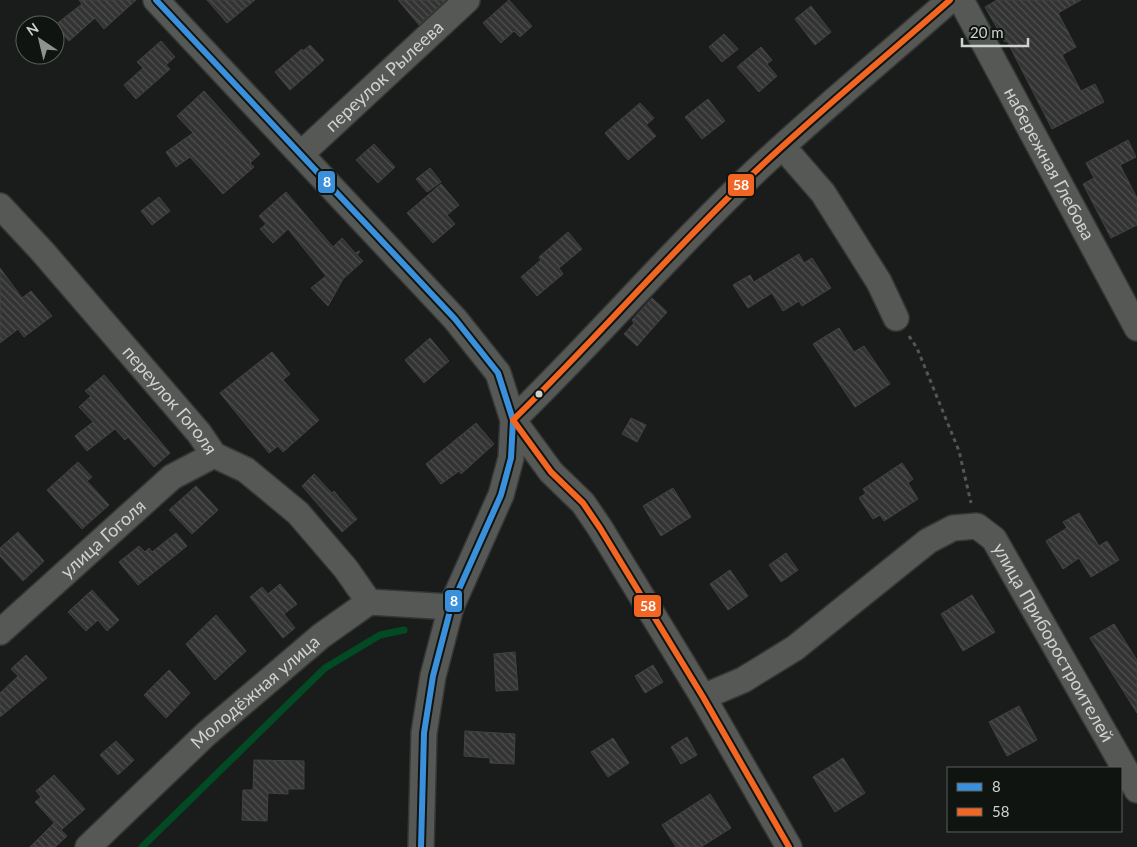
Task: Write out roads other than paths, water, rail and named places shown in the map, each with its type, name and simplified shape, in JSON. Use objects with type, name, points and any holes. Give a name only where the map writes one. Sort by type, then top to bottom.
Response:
[{"type":"street","points":[[156,0],[455,319],[498,372],[513,420],[551,472],[583,503],[703,697],[789,847]]},
{"type":"street","name":"переулок Рылеева","points":[[301,154],[467,0]]},
{"type":"street","points":[[421,847],[424,734],[433,676],[451,607],[501,495],[511,458],[513,420],[572,363],[649,279],[733,193],[950,0]]},
{"type":"street","name":"набережная Глебова","points":[[961,0],[1137,328]]},
{"type":"street","points":[[783,147],[823,193],[879,282],[896,318]]},
{"type":"street","name":"переулок Гоголя","points":[[0,206],[42,251],[199,433],[214,455],[246,470],[298,513],[346,569],[369,602]]},
{"type":"street","name":"улица Гоголя","points":[[0,632],[172,477],[214,455]]},
{"type":"street","name":"улица Приборостроителей","points":[[703,697],[743,680],[795,648],[928,541],[953,528],[977,526],[994,539],[1137,790]]},
{"type":"street","points":[[369,602],[451,607]]},
{"type":"street","name":"Молодёжная улица","points":[[88,847],[206,734],[321,636],[369,602]]},
{"type":"waterway","points":[[142,847],[325,668],[380,635],[404,630]]}]
